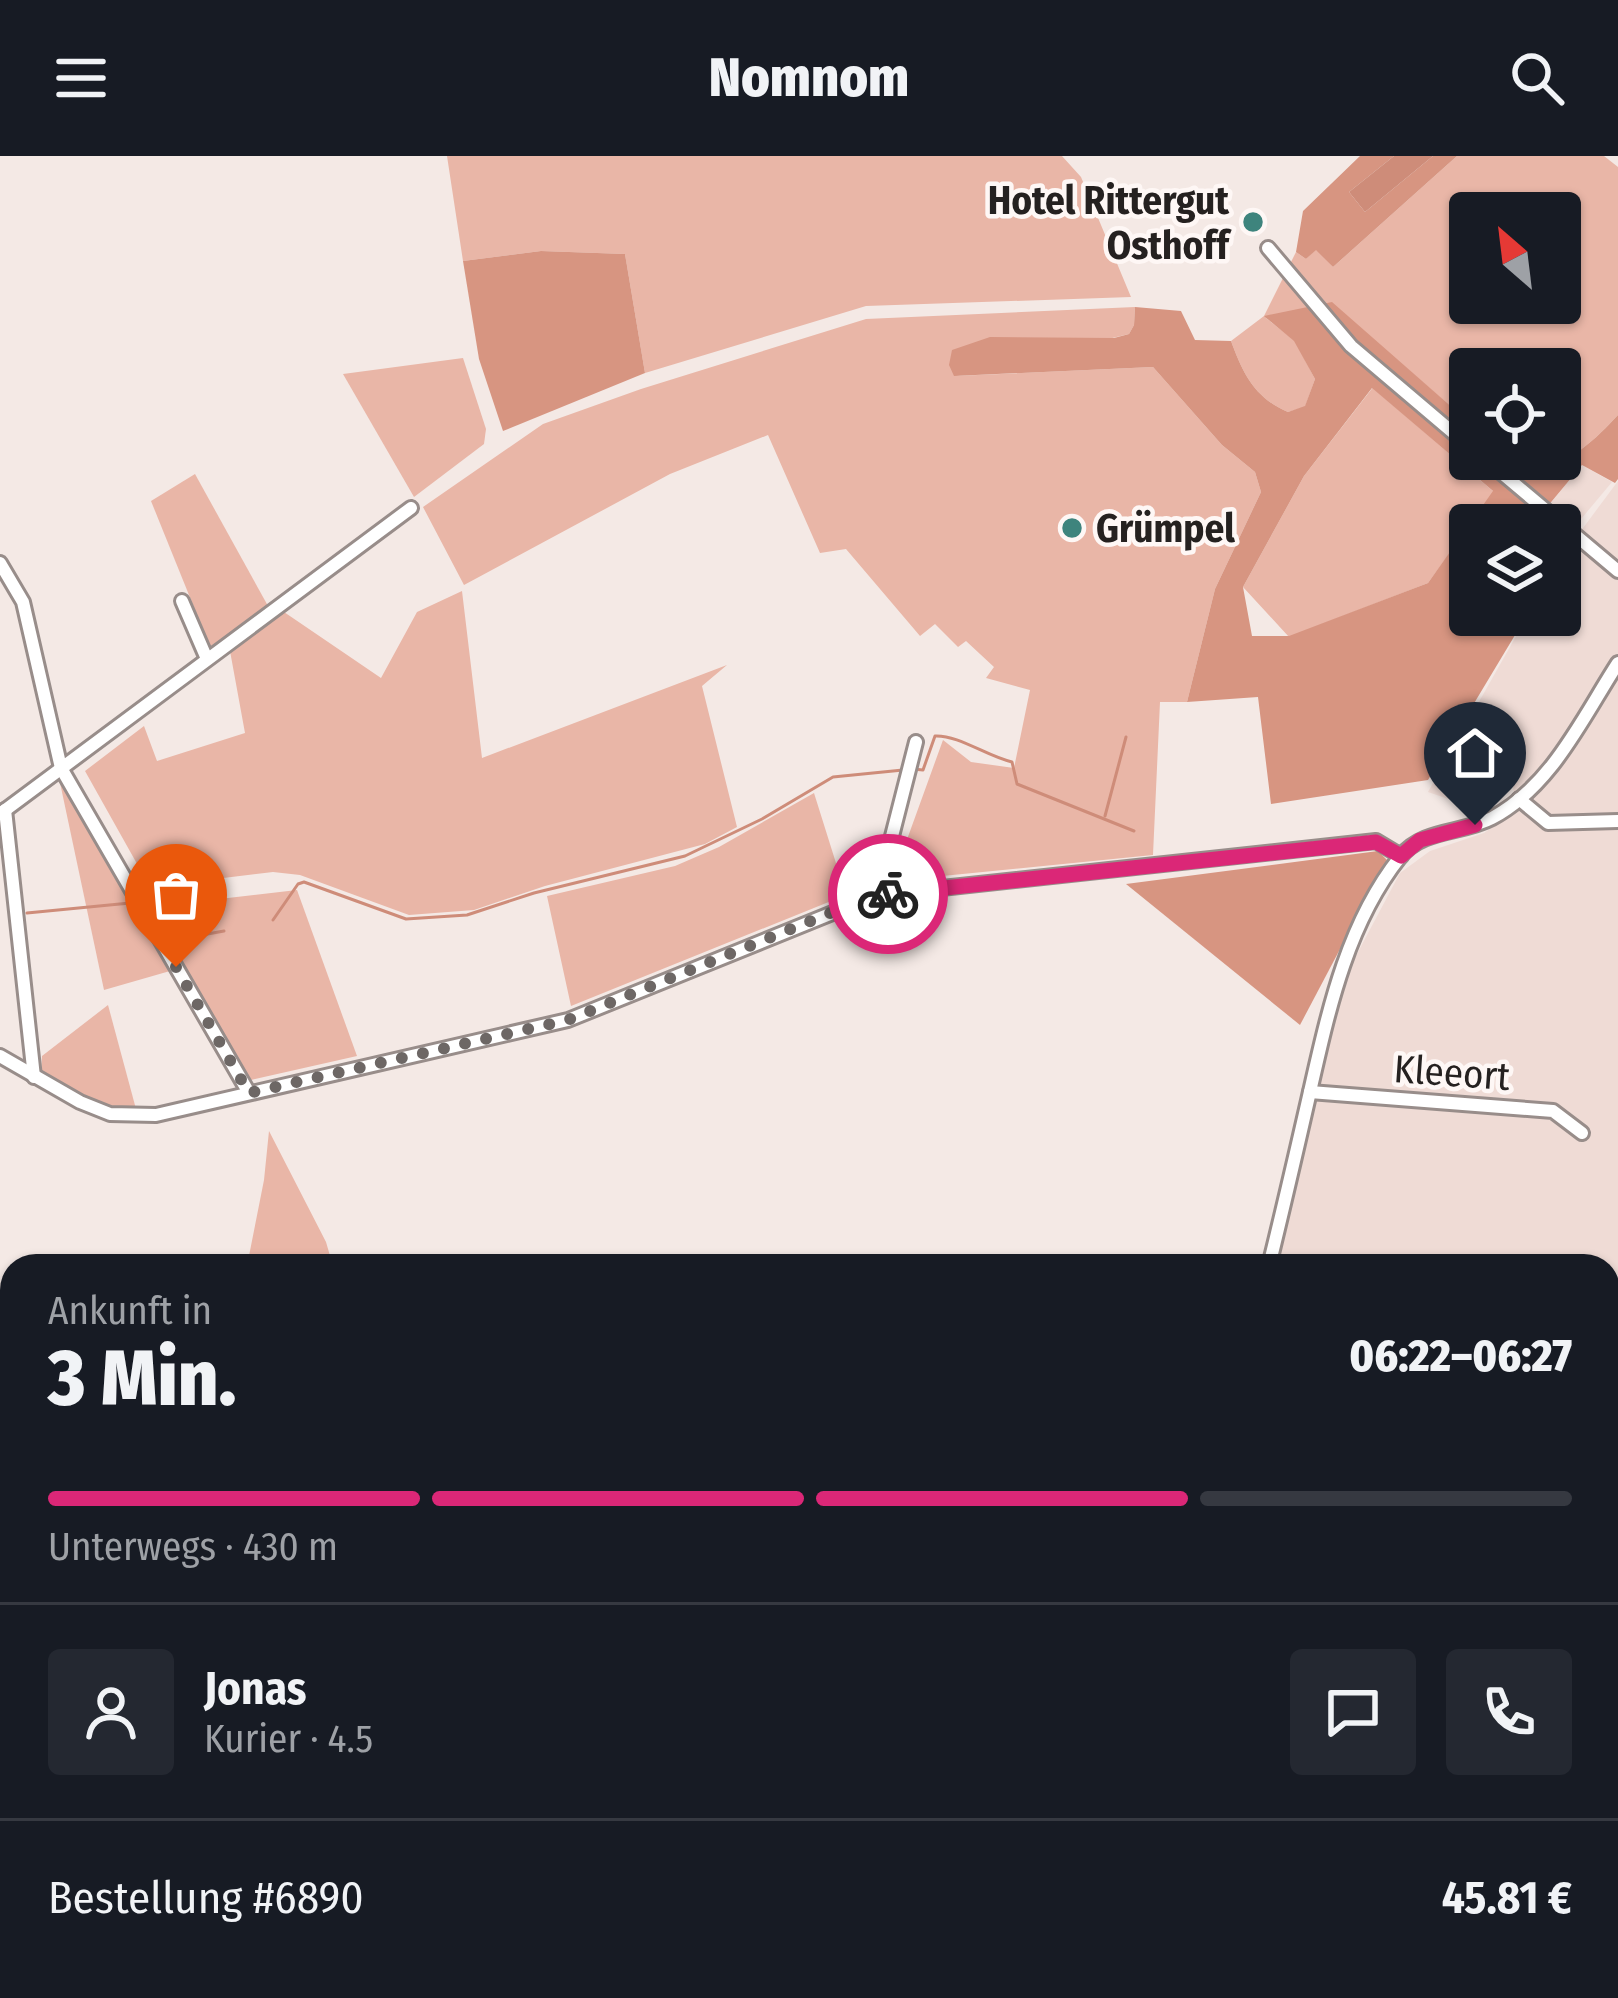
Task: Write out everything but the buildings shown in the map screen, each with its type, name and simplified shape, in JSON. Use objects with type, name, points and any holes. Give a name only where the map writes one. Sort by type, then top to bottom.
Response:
[{"type":"street","points":[[1268,248],[1351,346],[1449,429]]},
{"type":"street","points":[[1510,480],[1618,571]]},
{"type":"street","points":[[34,1077],[2,812],[411,508]]},
{"type":"street","points":[[0,562],[23,602],[62,768],[249,1093]]},
{"type":"street","points":[[182,601],[206,659]]},
{"type":"street","points":[[1272,1254],[1332,991],[1368,911],[1401,856],[1420,840],[1492,818],[1520,799],[1569,742],[1618,662]]},
{"type":"street","points":[[878,896],[916,742]]},
{"type":"street","points":[[1520,799],[1549,824],[1618,821]]},
{"type":"street","points":[[0,1056],[110,1114],[156,1114],[568,1020],[878,896],[1376,842],[1401,856]]},
{"type":"street","name":"Kleeort","points":[[1310,1092],[1553,1111],[1582,1133]]},
{"type":"shaded area","points":[[447,156],[1062,156],[1081,177],[1131,297],[866,306],[645,373],[625,254],[541,251],[463,261]]},
{"type":"shaded area","points":[[1360,156],[1394,156],[1349,192],[1365,212],[1433,156],[1457,156],[1333,267],[1316,250],[1306,259],[1296,252],[1303,211]]},
{"type":"shaded area","points":[[1394,156],[1433,156],[1365,212],[1349,192]]},
{"type":"shaded area","points":[[1457,156],[1604,156],[1618,167],[1618,415],[1581,448],[1581,348],[1449,348],[1449,405],[1396,359],[1374,389],[1449,453],[1449,480],[1480,480],[1494,492],[1485,504],[1449,504],[1449,554],[1428,583],[1289,637],[1243,587],[1304,476],[1395,359],[1266,318],[1295,341],[1315,379],[1305,407],[1288,412],[1252,384],[1231,341],[1264,316],[1296,252],[1306,259],[1316,249],[1333,267]]},
{"type":"shaded area","points":[[541,251],[625,254],[645,373],[503,431],[479,359],[463,261]]},
{"type":"shaded area","points":[[1332,302],[1449,405],[1449,454],[1372,388],[1304,476],[1243,587],[1252,636],[1289,636],[1428,583],[1449,553],[1449,636],[1514,636],[1428,780],[1271,804],[1258,697],[1187,702],[1215,589],[1261,492],[1255,472],[1222,445],[1153,367],[954,376],[949,365],[952,350],[990,337],[1114,338],[1129,334],[1135,307],[1181,311],[1195,340],[1231,341],[1252,384],[1288,412],[1305,406],[1315,379],[1294,341],[1264,316]]},
{"type":"shaded area","points":[[1135,307],[1129,334],[955,376],[1153,367],[1222,445],[1255,472],[1261,492],[1215,589],[1187,702],[1160,702],[1153,855],[892,881],[943,740],[971,762],[1014,768],[1030,690],[986,678],[994,667],[966,641],[958,647],[935,624],[920,636],[846,549],[820,553],[768,435],[670,474],[464,585],[423,507],[543,424],[866,319]]},
{"type":"shaded area","points":[[463,358],[486,429],[484,444],[414,497],[343,374]]},
{"type":"shaded area","points":[[1618,415],[1618,479],[1615,483],[1582,465],[1581,449]]},
{"type":"shaded area","points":[[1581,466],[1612,482],[1581,519],[1581,504],[1550,504],[1570,480],[1581,480]]},
{"type":"shaded area","points":[[195,474],[268,606],[210,647],[151,501]]},
{"type":"shaded area","points":[[1480,480],[1570,480],[1550,504],[1484,504],[1493,491]]},
{"type":"shaded area","points":[[1618,481],[1618,1254],[1276,1254],[1341,984],[1400,873],[1430,851],[1484,833],[1516,811],[1513,786],[1466,805],[1428,792],[1516,636],[1581,636],[1581,531]]},
{"type":"shaded area","points":[[462,591],[482,758],[727,665],[702,686],[737,827],[705,844],[474,910],[409,915],[300,875],[273,872],[150,887],[85,771],[144,726],[157,761],[245,733],[230,651],[284,612],[381,678],[417,612]]},
{"type":"shaded area","points":[[59,778],[69,792],[170,971],[104,990]]},
{"type":"shaded area","points":[[814,793],[846,895],[571,1006],[547,896],[675,866],[719,847]]},
{"type":"shaded area","points":[[1378,851],[1387,860],[1300,1025],[1126,884]]},
{"type":"shaded area","points":[[297,890],[357,1056],[251,1080],[150,907]]},
{"type":"shaded area","points":[[108,1005],[136,1109],[107,1106],[41,1075],[42,1056]]},
{"type":"shaded area","points":[[269,1131],[330,1254],[249,1254]]},
{"type":"waterway","points":[[913,769],[923,770],[935,736],[954,739],[1012,762],[1017,784],[1134,831]]},
{"type":"waterway","points":[[1105,816],[1126,737]]},
{"type":"waterway","points":[[273,920],[304,882],[406,919],[467,915],[534,893],[685,856],[762,819],[833,777],[903,770]]},
{"type":"waterway","points":[[27,913],[130,903]]},
{"type":"waterway","points":[[158,916],[173,924]]},
{"type":"waterway","points":[[191,937],[224,931]]},
{"type":"way so far","points":[[176,967],[249,1093],[568,1020],[857,902],[888,894]]},
{"type":"place","name":"Hotel Rittergut Osthoff","points":[[1253,222]]},
{"type":"place","name":"Grümpel","points":[[1072,528]]},
{"type":"route","points":[[888,894],[1376,842],[1401,856],[1420,840],[1475,825]]}]
